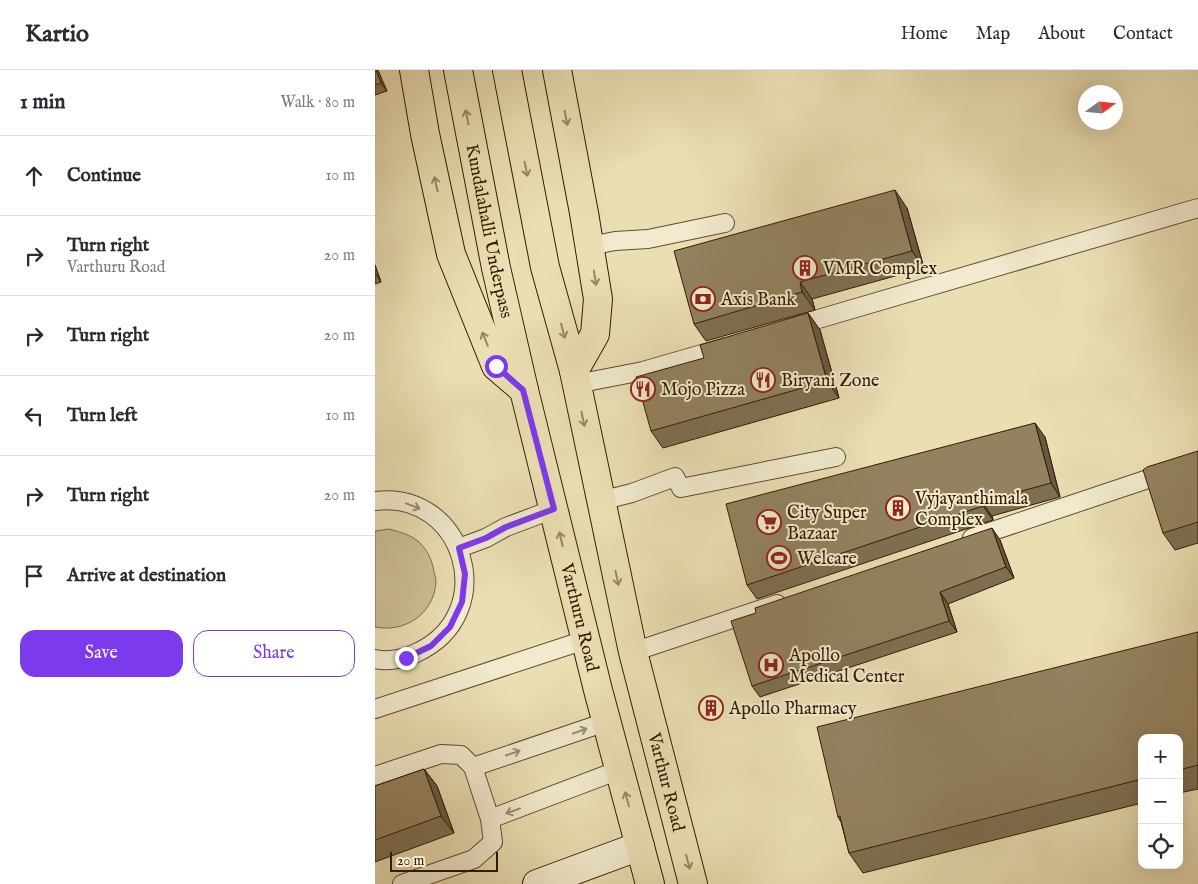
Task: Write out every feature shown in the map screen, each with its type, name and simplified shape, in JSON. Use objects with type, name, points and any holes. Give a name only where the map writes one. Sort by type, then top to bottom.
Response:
[{"type":"main road","points":[[414,70],[425,134],[451,254],[496,366],[523,390]]},
{"type":"main road","name":"Kundalahalli Underpass","points":[[458,70],[496,268],[523,390]]},
{"type":"main road","points":[[507,70],[545,267],[575,378],[633,652]]},
{"type":"main road","points":[[557,70],[598,299],[595,334],[575,378]]},
{"type":"main road","name":"Varthuru Road","points":[[523,390],[606,722],[640,846]]},
{"type":"main road","name":"Varthur Road","points":[[633,652],[693,884]]},
{"type":"main road","points":[[640,846],[650,884]]},
{"type":"street","points":[[537,884],[640,846]]},
{"type":"lane","points":[[777,332],[1198,208]]},
{"type":"lane","points":[[590,246],[615,241],[648,238],[725,223]]},
{"type":"lane","points":[[575,378],[643,371],[739,343]]},
{"type":"lane","points":[[600,501],[632,493],[675,477],[681,488],[835,457]]},
{"type":"lane","points":[[954,545],[1151,478]]},
{"type":"lane","points":[[375,501],[402,502],[425,510],[445,527],[459,548],[465,574],[462,602],[450,627],[431,646],[406,658],[375,659]]},
{"type":"lane","points":[[459,548],[486,538],[506,527],[554,509]]},
{"type":"lane","points":[[633,652],[794,598]]},
{"type":"lane","points":[[375,709],[585,640]]},
{"type":"lane","points":[[473,767],[606,722]]},
{"type":"lane","points":[[375,776],[441,754],[461,755],[473,767],[490,819],[493,842],[474,859],[402,884]]},
{"type":"lane","points":[[490,819],[619,770]]},
{"type":"shaded area","points":[[389,529],[417,540],[427,551],[436,582],[430,603],[424,612],[407,624],[386,628],[375,627],[375,531]]},
{"type":"building","points":[[375,70],[381,83],[375,85]]},
{"type":"building","name":"VMR Complex","points":[[895,190],[912,251],[800,282],[802,292],[694,324],[674,251]]},
{"type":"building","points":[[808,313],[827,381],[651,431],[636,377],[704,358],[700,345]]},
{"type":"building","name":"Vyjayanthimala Complex","points":[[1035,423],[1051,483],[982,502],[983,506],[747,585],[726,504]]},
{"type":"building","points":[[1198,451],[1198,522],[1163,533],[1143,470],[1147,467]]},
{"type":"building","points":[[992,528],[1006,567],[940,592],[949,621],[752,686],[731,621],[756,613],[755,608]]},
{"type":"building","points":[[1198,632],[1198,765],[1183,769],[1183,734],[1138,734],[1138,780],[849,853],[840,816],[838,817],[817,727]]},
{"type":"building","points":[[424,769],[441,816],[375,840],[375,786]]},
{"type":"place","name":"VMR Complex","points":[[805,268]]},
{"type":"place","name":"Axis Bank","points":[[703,299]]},
{"type":"place","name":"Biryani Zone","points":[[763,380]]},
{"type":"place","name":"Mojo Pizza","points":[[643,389]]},
{"type":"place","name":"Vyjayanthimala Complex","points":[[898,508]]},
{"type":"place","name":"City Super Bazaar","points":[[769,522]]},
{"type":"place","name":"Welcare","points":[[779,558]]},
{"type":"place","name":"Apollo Medical Center","points":[[771,665]]},
{"type":"place","name":"Apollo Pharmacy","points":[[711,708]]},
{"type":"route","points":[[406,658],[431,646],[450,627],[462,602],[465,574],[459,548],[486,538],[506,527],[554,509],[526,396],[523,390],[496,366]]}]
